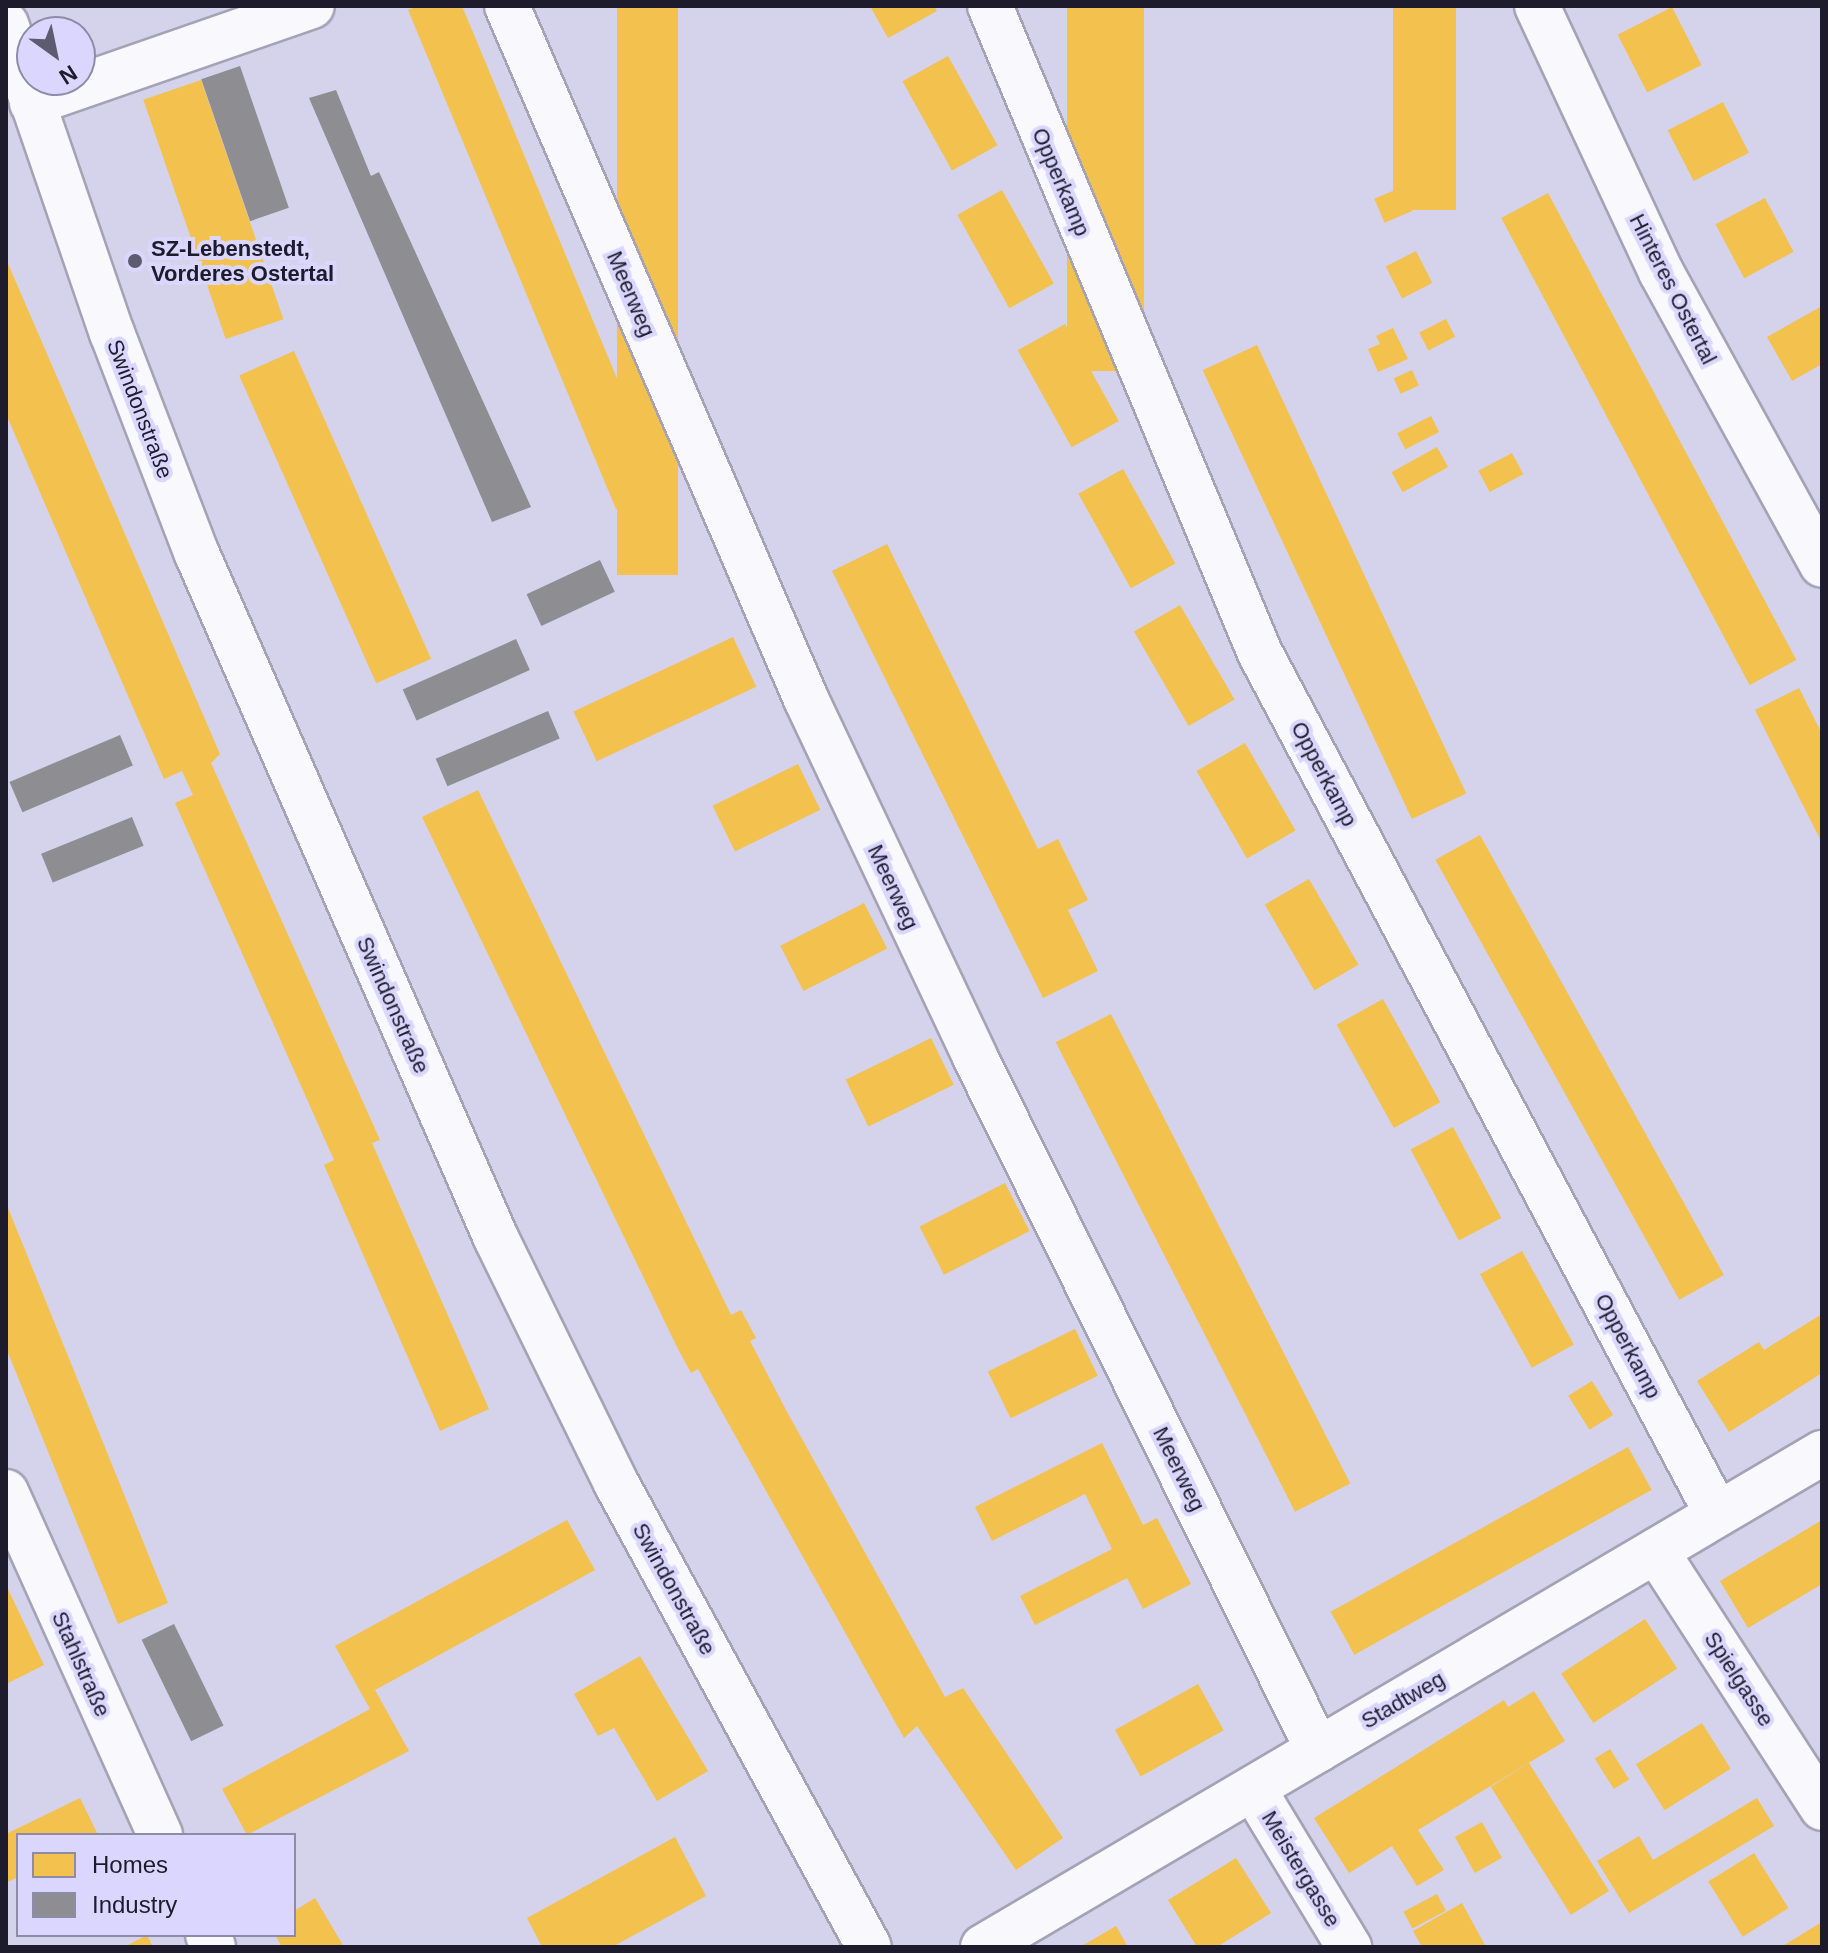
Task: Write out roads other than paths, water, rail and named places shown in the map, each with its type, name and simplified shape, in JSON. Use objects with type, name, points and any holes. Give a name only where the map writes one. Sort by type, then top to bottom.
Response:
[{"type":"street","points":[[32,103],[312,6]]},
{"type":"street","name":"Meerweg","points":[[507,6],[818,727],[968,1043],[1318,1750]]},
{"type":"street","name":"Opperkamp","points":[[990,6],[1260,653],[1717,1514]]},
{"type":"street","name":"Hinteres Ostertal","points":[[1537,6],[1661,272],[1822,565]]},
{"type":"street","name":"Swindonstraße","points":[[6,24],[197,554],[496,1238],[616,1483],[869,1947]]},
{"type":"street","name":"Stadtweg","points":[[983,1947],[1822,1453]]},
{"type":"street","name":"Stahlstraße","points":[[6,1492],[159,1833]]},
{"type":"street","name":"Spielgasse","points":[[1656,1551],[1822,1808]]},
{"type":"street","name":"Meistergasse","points":[[1254,1790],[1349,1947]]},
{"type":"place","name":"SZ-Lebenstedt, Vorderes Ostertal","points":[[135,261]]}]
